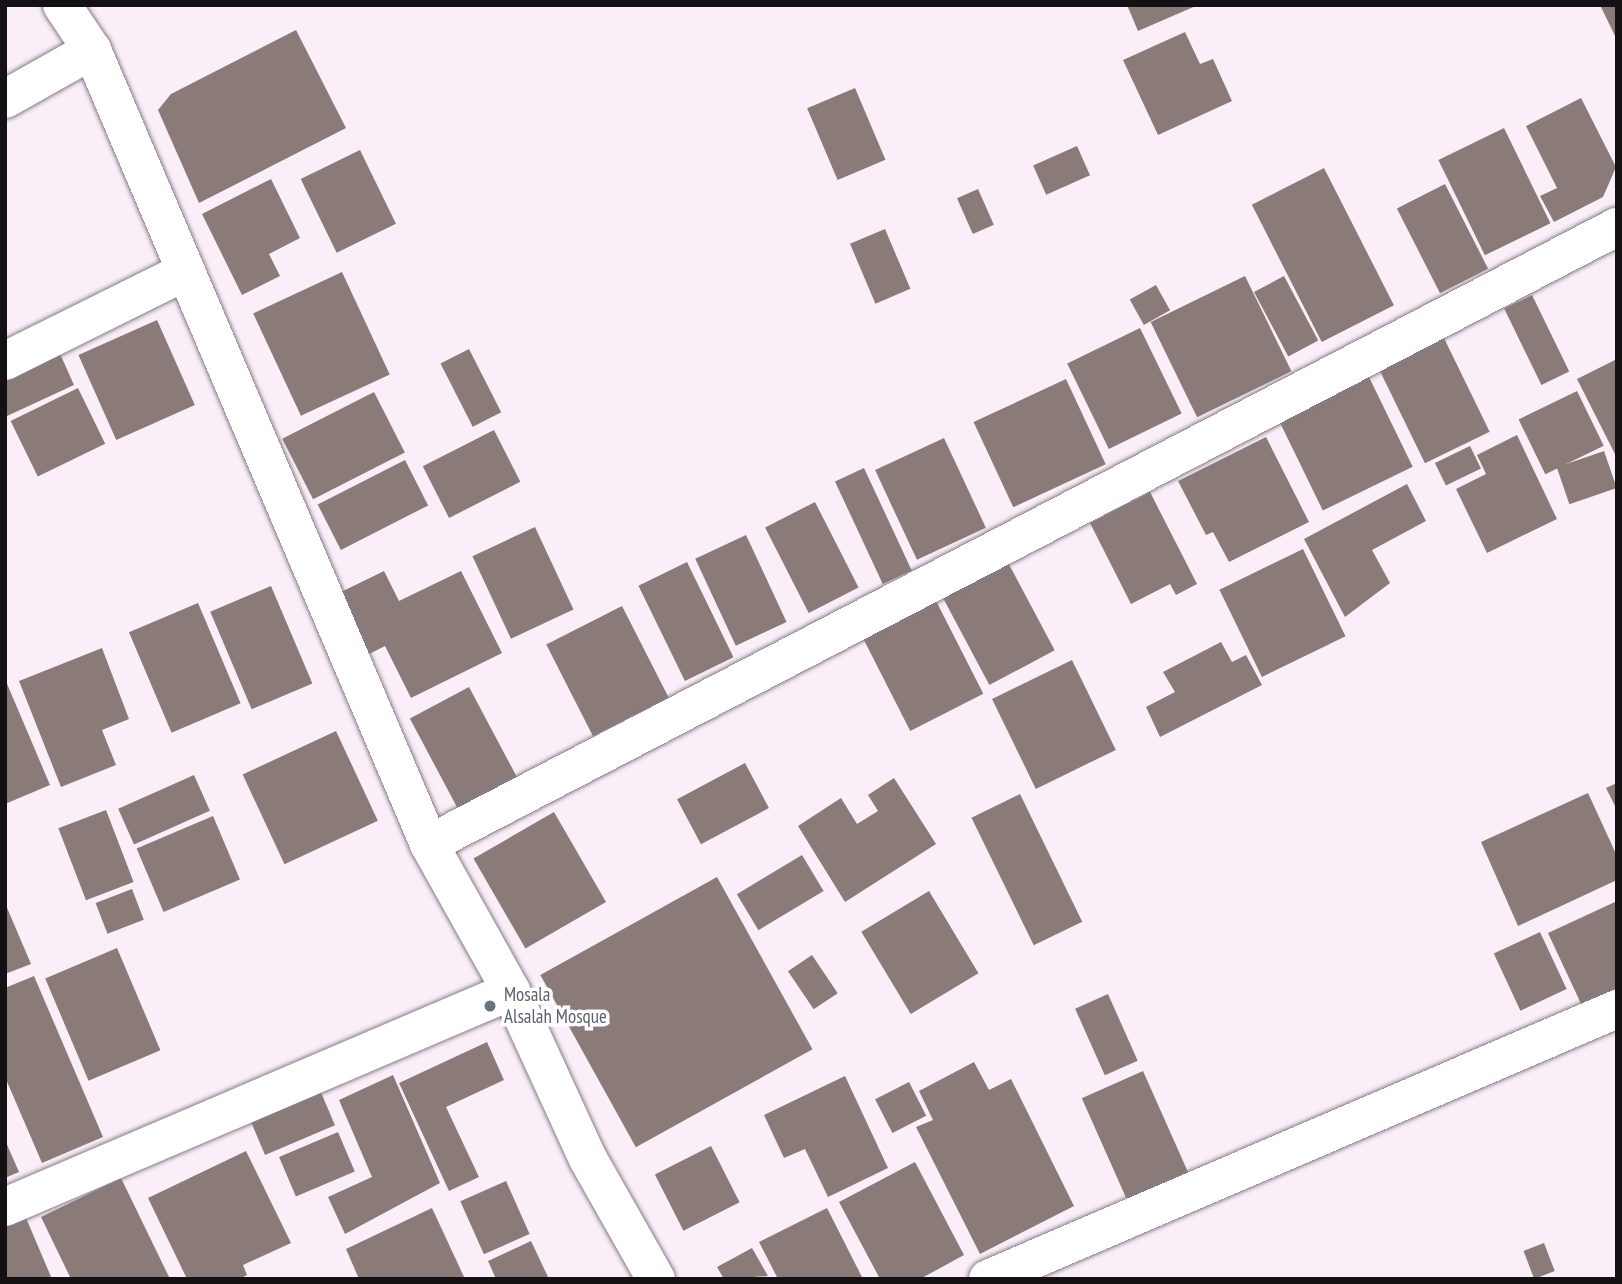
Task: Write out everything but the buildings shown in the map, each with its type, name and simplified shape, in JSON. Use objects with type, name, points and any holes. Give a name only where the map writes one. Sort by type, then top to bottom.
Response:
[{"type":"street","points":[[62,5],[92,50],[429,844],[511,991],[588,1159],[656,1279]]},
{"type":"street","points":[[5,99],[92,50]]},
{"type":"street","points":[[429,844],[1617,227]]},
{"type":"street","points":[[5,361],[186,271]]},
{"type":"street","points":[[5,1207],[511,991]]},
{"type":"street","points":[[988,1279],[1617,1009]]},
{"type":"place","name":"Mosala Alsalah Mosque","points":[[490,1006]]}]
